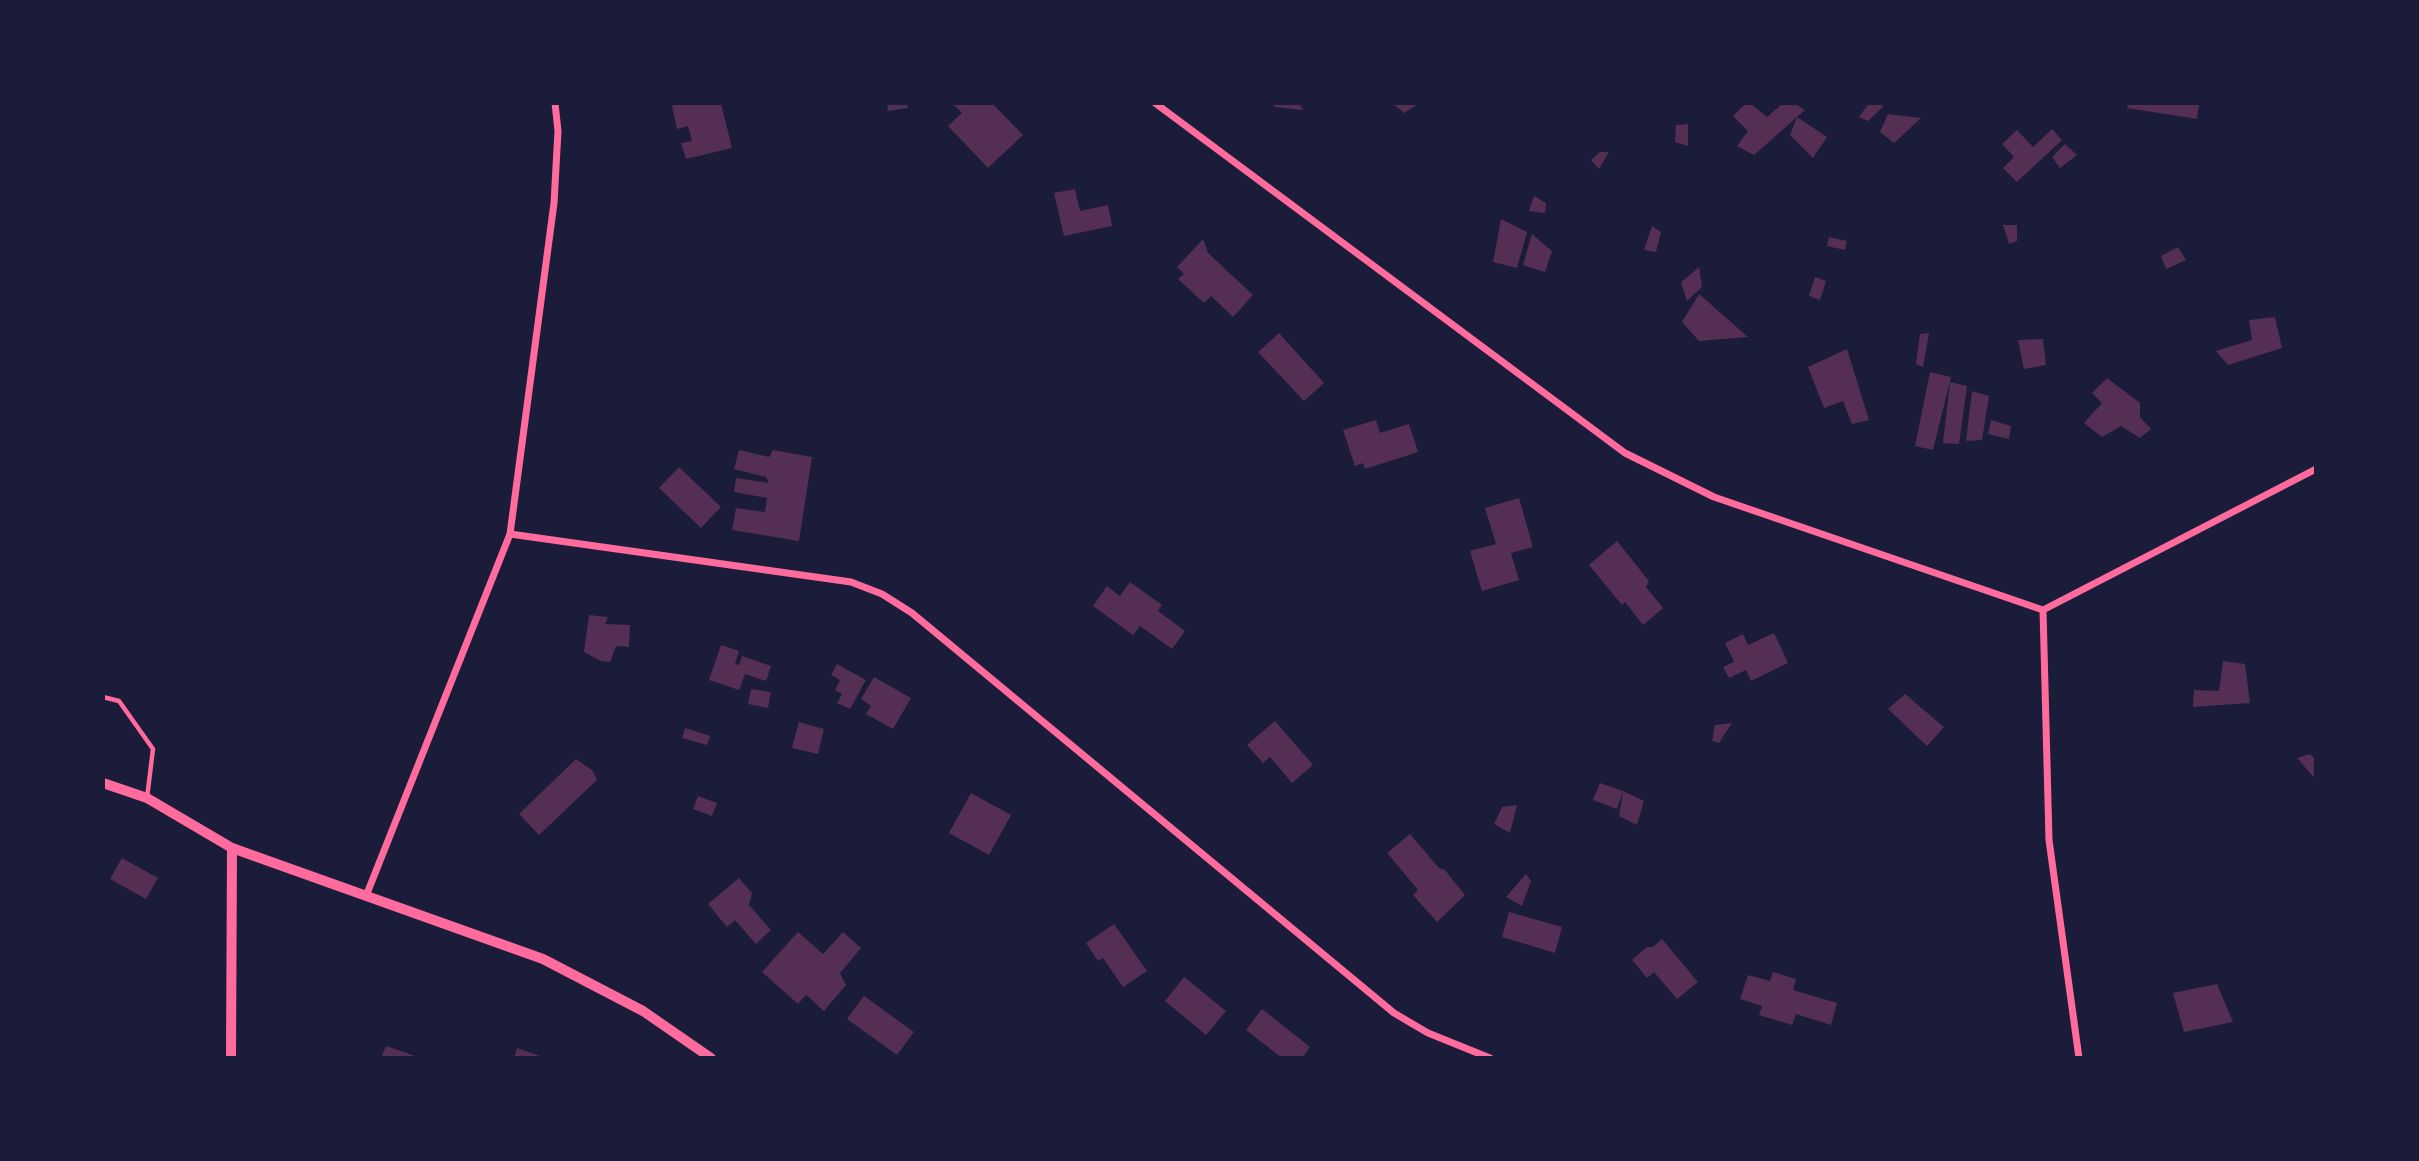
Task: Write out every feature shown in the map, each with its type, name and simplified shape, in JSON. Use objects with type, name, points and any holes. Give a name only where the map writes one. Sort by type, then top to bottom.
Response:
[{"type":"street","points":[[366,896],[510,534],[554,203],[558,131],[555,103]]},
{"type":"street","points":[[1155,103],[1625,453],[1714,497],[2043,610],[2316,468]]},
{"type":"street","points":[[510,534],[851,582],[882,594],[912,613],[1394,1013],[1428,1033],[1490,1058]]},
{"type":"street","points":[[2043,610],[2049,840],[2079,1058]]},
{"type":"street","points":[[103,783],[146,798],[232,848],[543,959],[643,1011],[711,1058]]},
{"type":"street","points":[[231,1058],[232,848]]},
{"type":"lane","points":[[103,696],[119,701],[153,749],[146,798]]},
{"type":"building","points":[[681,103],[721,103],[732,148],[686,159],[681,143],[692,141],[688,126],[677,129],[672,106]]},
{"type":"building","points":[[887,103],[907,103],[908,108],[888,111]]},
{"type":"building","points":[[952,103],[992,103],[1023,135],[988,168],[948,126],[962,113]]},
{"type":"building","points":[[1274,103],[1299,103],[1303,110],[1274,107]]},
{"type":"building","points":[[1392,103],[1420,103],[1404,113]]},
{"type":"building","points":[[1746,103],[1750,103],[1767,117],[1783,103],[1794,103],[1805,110],[1754,155],[1737,146],[1748,131],[1733,116]]},
{"type":"building","points":[[1869,103],[1881,103],[1883,107],[1868,121],[1859,117]]},
{"type":"building","points":[[2128,103],[2199,105],[2197,119],[2127,108]]},
{"type":"building","points":[[1888,114],[1921,118],[1894,143],[1880,132]]},
{"type":"building","points":[[1797,117],[1827,137],[1813,158],[1790,135]]},
{"type":"building","points":[[1688,124],[1688,146],[1675,142],[1676,125]]},
{"type":"building","points":[[2052,129],[2062,140],[2017,182],[2003,168],[2014,157],[2002,144],[2017,130],[2033,147]]},
{"type":"building","points":[[2065,144],[2077,155],[2060,168],[2052,157]]},
{"type":"building","points":[[1600,152],[1609,152],[1599,169],[1591,160]]},
{"type":"building","points":[[1075,189],[1080,211],[1108,205],[1112,226],[1064,236],[1054,193]]},
{"type":"building","points":[[1534,196],[1546,203],[1545,213],[1529,211]]},
{"type":"building","points":[[1501,219],[1527,232],[1517,268],[1493,262]]},
{"type":"building","points":[[2003,225],[2017,225],[2017,241],[2009,244]]},
{"type":"building","points":[[1652,226],[1661,232],[1656,252],[1644,250]]},
{"type":"building","points":[[1532,234],[1552,251],[1545,272],[1523,265]]},
{"type":"building","points":[[1829,237],[1847,241],[1845,250],[1827,246]]},
{"type":"building","points":[[1203,239],[1208,253],[1253,295],[1233,317],[1211,296],[1204,303],[1178,279],[1184,274],[1177,267]]},
{"type":"building","points":[[2178,247],[2186,260],[2166,269],[2161,256]]},
{"type":"building","points":[[1699,267],[1702,287],[1687,301],[1681,282]]},
{"type":"building","points":[[1815,277],[1826,281],[1820,300],[1809,296]]},
{"type":"building","points":[[1699,294],[1748,337],[1699,341],[1682,322]]},
{"type":"building","points":[[2275,317],[2282,348],[2228,365],[2216,351],[2252,340],[2249,320]]},
{"type":"building","points":[[1279,333],[1324,383],[1304,401],[1258,352]]},
{"type":"building","points":[[1929,333],[1923,367],[1916,364],[1920,334]]},
{"type":"building","points":[[2043,339],[2046,365],[2024,369],[2018,340]]},
{"type":"building","points":[[1847,349],[1869,420],[1852,424],[1843,401],[1824,408],[1808,367]]},
{"type":"building","points":[[1930,372],[1951,377],[1933,450],[1915,446]]},
{"type":"building","points":[[2107,378],[2140,403],[2140,417],[2151,429],[2140,438],[2121,426],[2102,437],[2084,423],[2102,403],[2092,393]]},
{"type":"building","points":[[1950,382],[1967,386],[1959,444],[1943,443]]},
{"type":"building","points":[[1972,391],[1989,396],[1982,440],[1966,441]]},
{"type":"building","points":[[1376,420],[1380,433],[1409,424],[1418,452],[1365,469],[1363,463],[1355,466],[1343,430]]},
{"type":"building","points":[[1991,420],[2011,426],[2009,439],[1988,434]]},
{"type":"building","points":[[739,450],[769,457],[773,450],[812,457],[799,541],[732,530],[736,508],[765,512],[767,498],[734,492],[736,478],[769,483],[766,477],[734,469]]},
{"type":"building","points":[[679,467],[721,507],[701,528],[659,488]]},
{"type":"building","points":[[1519,498],[1533,547],[1511,553],[1519,580],[1482,591],[1470,551],[1496,544],[1485,508]]},
{"type":"building","points":[[1617,541],[1649,581],[1646,587],[1663,608],[1643,625],[1625,602],[1622,605],[1589,565]]},
{"type":"building","points":[[1130,582],[1162,605],[1158,611],[1185,631],[1172,649],[1140,626],[1133,635],[1093,606],[1107,586],[1120,596]]},
{"type":"building","points":[[589,615],[608,617],[605,624],[630,625],[629,647],[616,646],[610,662],[601,661],[584,652]]},
{"type":"building","points":[[1774,633],[1788,663],[1751,681],[1746,670],[1729,678],[1723,667],[1734,662],[1725,643],[1743,634],[1748,645]]},
{"type":"building","points":[[721,645],[739,651],[735,664],[739,665],[742,656],[771,666],[766,681],[745,674],[739,690],[709,680]]},
{"type":"building","points":[[2223,661],[2245,664],[2250,703],[2193,707],[2194,690],[2219,691]]},
{"type":"building","points":[[837,664],[866,680],[850,709],[837,703],[842,694],[835,690],[840,680],[831,675]]},
{"type":"building","points":[[874,677],[911,698],[893,729],[866,714],[871,706],[861,699]]},
{"type":"building","points":[[751,689],[771,692],[768,708],[748,704]]},
{"type":"building","points":[[1905,694],[1944,727],[1927,746],[1888,709]]},
{"type":"building","points":[[1275,721],[1313,765],[1292,783],[1270,757],[1263,763],[1247,745]]},
{"type":"building","points":[[799,722],[824,729],[818,754],[792,748]]},
{"type":"building","points":[[1732,723],[1719,743],[1712,741],[1715,725]]},
{"type":"building","points":[[685,728],[710,736],[707,745],[682,738]]},
{"type":"building","points":[[2310,754],[2316,760],[2316,780],[2297,758]]},
{"type":"building","points":[[576,759],[592,770],[597,780],[539,835],[519,814]]},
{"type":"building","points":[[1600,783],[1623,791],[1617,809],[1593,800]]},
{"type":"building","points":[[1623,791],[1644,801],[1637,825],[1619,816]]},
{"type":"building","points":[[971,793],[1011,815],[989,855],[949,833]]},
{"type":"building","points":[[698,796],[717,803],[712,816],[693,809]]},
{"type":"building","points":[[1517,805],[1510,833],[1494,824],[1502,807]]},
{"type":"building","points":[[1410,834],[1465,895],[1437,922],[1413,895],[1418,890],[1387,853]]},
{"type":"building","points":[[122,858],[158,878],[146,899],[110,879]]},
{"type":"building","points":[[1526,874],[1531,881],[1522,906],[1506,897]]},
{"type":"building","points":[[739,878],[752,893],[749,905],[771,930],[756,944],[735,920],[727,927],[708,904]]},
{"type":"building","points":[[1509,912],[1562,927],[1555,953],[1502,937]]},
{"type":"building","points":[[1114,924],[1147,971],[1123,987],[1103,958],[1098,961],[1086,943]]},
{"type":"building","points":[[798,932],[823,954],[843,932],[861,948],[840,973],[846,985],[824,1011],[806,995],[798,1004],[762,972]]},
{"type":"building","points":[[1662,939],[1698,982],[1677,999],[1654,972],[1647,978],[1632,960]]},
{"type":"building","points":[[1773,972],[1796,979],[1793,990],[1837,1003],[1831,1025],[1796,1014],[1792,1025],[1759,1015],[1762,1006],[1740,999],[1748,975],[1770,981]]},
{"type":"building","points":[[1184,977],[1226,1011],[1206,1035],[1165,1001]]},
{"type":"building","points":[[2217,984],[2233,1022],[2184,1032],[2173,993]]},
{"type":"building","points":[[864,996],[914,1032],[897,1055],[847,1019]]},
{"type":"building","points":[[1262,1009],[1310,1047],[1302,1058],[1282,1058],[1246,1030]]},
{"type":"building","points":[[386,1046],[418,1057],[418,1058],[381,1058]]},
{"type":"building","points":[[517,1048],[543,1057],[543,1058],[514,1058]]}]
